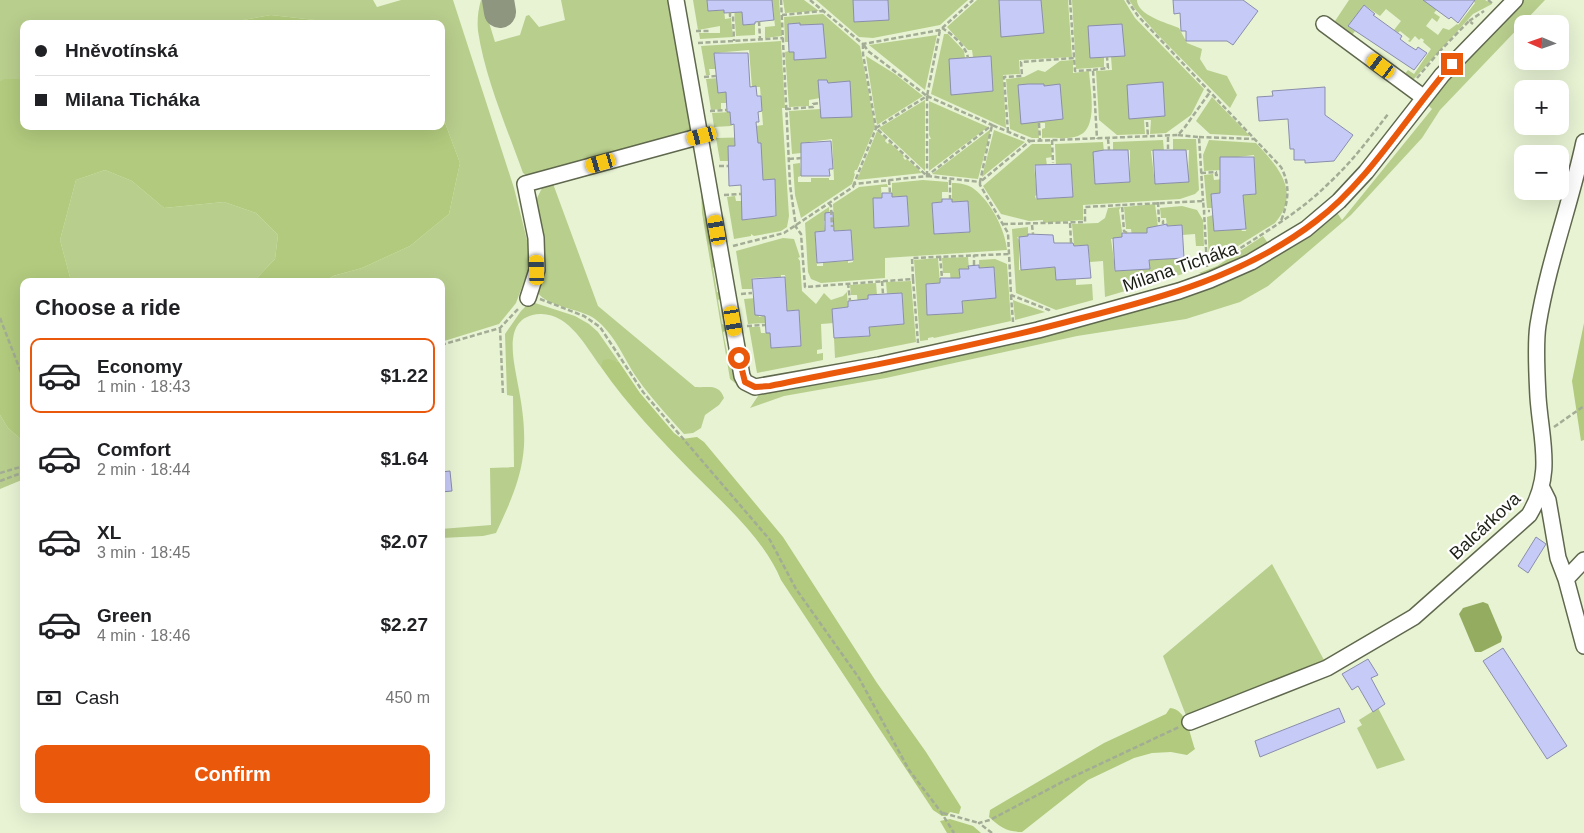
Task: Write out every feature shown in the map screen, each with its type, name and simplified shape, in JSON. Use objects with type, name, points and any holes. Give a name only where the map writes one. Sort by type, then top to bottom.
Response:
[{"type":"street","points":[[528,298],[537,270],[536,238],[525,184],[702,136],[676,0]]},
{"type":"street","name":"Milana Ticháka","points":[[702,136],[742,376],[745,382],[755,387],[888,363],[1038,330],[1179,291],[1236,270],[1272,251],[1324,215],[1366,172],[1424,97],[1507,2]]},
{"type":"street","points":[[1324,24],[1424,97]]},
{"type":"street","name":"Balcárkova","points":[[1190,722],[1327,668],[1414,617],[1529,515],[1537,503],[1542,488],[1545,461],[1538,397],[1538,327],[1550,269],[1575,184],[1584,142]]},
{"type":"street","points":[[1542,488],[1548,500],[1558,558],[1566,578],[1584,646]]},
{"type":"street","points":[[1566,578],[1584,560]]},
{"type":"path","points":[[781,0],[789,159],[796,227],[801,234],[805,287],[913,278]]},
{"type":"path","points":[[810,0],[863,44],[868,51],[927,96],[1030,141],[1168,137],[1178,135],[1254,139]]},
{"type":"path","points":[[863,44],[941,29],[973,0]]},
{"type":"path","points":[[1070,0],[1075,71],[1108,68],[1108,57]]},
{"type":"path","points":[[1127,0],[1138,16],[1281,167],[1286,180],[1288,197],[1281,222]]},
{"type":"path","points":[[1414,81],[1469,21],[1494,5],[1488,0]]},
{"type":"path","points":[[782,15],[823,11]]},
{"type":"path","points":[[730,12],[730,16],[733,16],[734,41]]},
{"type":"path","points":[[759,21],[760,39]]},
{"type":"path","points":[[1469,21],[1478,29]]},
{"type":"path","points":[[941,29],[949,32],[967,52],[968,58]]},
{"type":"path","points":[[927,176],[927,96],[941,29]]},
{"type":"path","points":[[696,31],[710,30]]},
{"type":"path","points":[[698,43],[783,38]]},
{"type":"path","points":[[733,246],[784,233],[796,227],[854,184],[876,128],[863,54],[863,44]]},
{"type":"path","points":[[1439,52],[1448,60]]},
{"type":"path","points":[[1008,132],[1004,77],[1022,76],[1021,62],[1074,58]]},
{"type":"path","points":[[1093,70],[1098,139]]},
{"type":"path","points":[[704,77],[716,76]]},
{"type":"path","points":[[1178,135],[1186,127],[1210,92]]},
{"type":"path","points":[[876,128],[927,96]]},
{"type":"path","points":[[786,109],[813,107],[812,104],[820,103]]},
{"type":"path","points":[[710,111],[727,110]]},
{"type":"path","points":[[1225,258],[1281,222],[1327,186],[1347,165],[1388,114]]},
{"type":"path","points":[[1147,122],[1148,137]]},
{"type":"path","points":[[1039,123],[1040,141]]},
{"type":"path","points":[[927,176],[992,125]]},
{"type":"path","points":[[992,125],[980,182],[1008,233],[1014,323]]},
{"type":"path","points":[[876,128],[927,176]]},
{"type":"path","points":[[1199,136],[1207,267],[1203,269]]},
{"type":"path","points":[[1168,137],[1168,149]]},
{"type":"path","points":[[1108,139],[1109,150]]},
{"type":"path","points":[[1052,140],[1053,163]]},
{"type":"path","points":[[854,184],[927,176],[980,182],[1030,141]]},
{"type":"path","points":[[789,159],[802,158]]},
{"type":"path","points":[[719,166],[728,166]]},
{"type":"path","points":[[1201,173],[1216,172],[1216,175],[1219,175]]},
{"type":"path","points":[[889,180],[890,193]]},
{"type":"path","points":[[950,180],[950,199]]},
{"type":"path","points":[[724,195],[741,194]]},
{"type":"path","points":[[1003,224],[1032,225],[1085,222],[1085,207],[1203,201]]},
{"type":"path","points":[[1158,202],[1159,221],[1163,221],[1163,224]]},
{"type":"path","points":[[829,203],[831,206],[832,227]]},
{"type":"path","points":[[1122,204],[1124,231],[1127,233]]},
{"type":"path","points":[[1204,211],[1210,211]]},
{"type":"path","points":[[1070,223],[1072,243]]},
{"type":"path","points":[[1032,225],[1033,234]]},
{"type":"path","points":[[909,345],[918,343],[912,258],[1009,254]]},
{"type":"path","points":[[974,255],[974,265]]},
{"type":"path","points":[[940,256],[942,278]]},
{"type":"path","points":[[882,281],[883,294]]},
{"type":"path","points":[[848,283],[850,301]]},
{"type":"path","points":[[741,294],[752,294]]},
{"type":"path","points":[[1011,295],[1049,310],[1050,313],[1059,311]]},
{"type":"path","points":[[445,344],[500,328],[528,298],[540,299],[584,316],[600,327],[643,392],[770,540],[796,589],[858,678],[909,770],[942,812],[954,833]]},
{"type":"path","points":[[0,318],[20,370]]},
{"type":"path","points":[[746,326],[765,325]]},
{"type":"path","points":[[500,328],[503,395]]},
{"type":"path","points":[[1542,435],[1584,406]]},
{"type":"path","points":[[0,473],[20,467]]},
{"type":"path","points":[[0,481],[20,474]]},
{"type":"path","points":[[979,823],[990,820],[1066,780],[1190,722]]},
{"type":"path","points":[[942,812],[979,823],[992,833]]},
{"type":"shaded area","points":[[0,0],[373,0],[377,7],[401,0],[453,0],[514,188],[532,260],[516,303],[499,324],[445,341],[445,278],[330,278],[362,268],[410,246],[449,214],[460,163],[445,123],[445,20],[315,20],[271,15],[243,20],[20,20],[20,79],[0,81]]},
{"type":"shaded area","points":[[481,0],[491,0],[495,13],[487,16],[495,42],[520,35],[526,16],[529,15],[539,27],[565,20],[561,0],[670,0],[691,132],[529,177],[523,173],[497,103],[481,49],[478,12]]},
{"type":"shaded area","points":[[693,0],[707,0],[708,11],[724,10],[725,19],[731,18],[733,37],[700,39],[699,33],[720,33],[720,26],[698,30]]},
{"type":"shaded area","points":[[772,0],[779,0],[782,36],[765,38],[765,27],[775,26]]},
{"type":"shaded area","points":[[783,0],[804,0],[819,11],[785,13]]},
{"type":"shaded area","points":[[816,0],[968,0],[940,25],[873,38],[859,37]]},
{"type":"shaded area","points":[[977,0],[1068,0],[1072,57],[1019,60],[1020,74],[1003,75],[1006,128],[931,94],[944,34],[948,34],[964,51],[965,58],[973,57],[972,50],[968,50],[947,27]]},
{"type":"shaded area","points":[[1072,0],[1124,0],[1135,18],[1204,89],[1191,115],[1166,133],[1150,134],[1151,120],[1144,120],[1145,134],[1117,135],[1099,120],[1096,71],[1112,70],[1111,57],[1104,57],[1104,67],[1076,69]]},
{"type":"shaded area","points":[[1129,0],[1137,0],[1138,5],[1147,14],[1179,28],[1187,43],[1202,49],[1200,59],[1207,70],[1227,76],[1237,95],[1230,108],[1157,34]]},
{"type":"shaded area","points":[[1349,0],[1423,0],[1438,8],[1434,13],[1440,17],[1437,22],[1432,18],[1426,26],[1438,35],[1443,28],[1449,30],[1458,25],[1475,3],[1473,0],[1485,0],[1492,4],[1473,14],[1413,80],[1403,76],[1408,70],[1414,74],[1431,49],[1423,42],[1424,40],[1421,38],[1419,40],[1415,36],[1410,42],[1408,41],[1410,39],[1400,31],[1398,33],[1394,30],[1401,21],[1386,9],[1380,16],[1364,5],[1348,26],[1355,31],[1350,38],[1348,31],[1335,21]]},
{"type":"shaded area","points":[[1523,0],[1545,0],[1531,15],[1514,15],[1514,32],[1440,110],[1422,138],[1351,215],[1268,286],[1240,302],[1186,319],[1077,336],[886,378],[784,396],[750,408],[760,393],[1158,303],[1336,211],[1342,220],[1432,109],[1426,103],[1455,69]]},
{"type":"shaded area","points":[[734,7],[742,7],[743,25],[755,24],[755,35],[736,36]]},
{"type":"shaded area","points":[[823,14],[860,46],[875,127],[857,170],[855,170],[852,184],[801,218],[795,195],[793,164],[800,163],[801,176],[798,177],[798,182],[811,182],[811,178],[829,178],[829,180],[834,180],[832,139],[801,143],[801,153],[792,154],[789,111],[820,109],[820,98],[809,100],[809,106],[789,107],[785,52],[789,51],[788,42],[785,42],[784,17]]},
{"type":"shaded area","points":[[271,15],[315,20],[243,20]]},
{"type":"shaded area","points":[[937,35],[925,90],[869,45]]},
{"type":"shaded area","points":[[781,41],[785,108],[782,108],[789,216],[787,227],[781,231],[754,236],[751,234],[751,236],[734,239],[727,197],[735,196],[736,201],[743,201],[744,216],[742,216],[742,220],[753,219],[753,217],[776,217],[775,180],[763,180],[756,147],[728,146],[730,161],[720,161],[716,138],[757,137],[756,126],[763,125],[760,87],[752,87],[749,50],[714,53],[716,69],[709,69],[710,75],[706,75],[701,46]]},
{"type":"shaded area","points":[[866,56],[895,74],[923,96],[877,125]]},
{"type":"shaded area","points":[[1073,60],[1073,73],[1089,71],[1092,107],[1089,125],[1085,132],[1070,138],[1042,138],[1042,129],[1045,128],[1045,123],[1038,123],[1039,138],[1032,138],[1010,129],[1006,79],[1024,77],[1038,70],[1045,72],[1060,61]]},
{"type":"shaded area","points":[[719,78],[718,93],[727,90],[728,103],[721,103],[721,109],[711,110],[706,79]]},
{"type":"shaded area","points":[[20,79],[20,130],[445,130],[445,123],[460,163],[449,214],[410,246],[362,268],[330,278],[257,278],[275,259],[278,235],[256,213],[224,202],[164,208],[132,181],[105,170],[76,180],[60,240],[70,278],[20,278],[20,438],[8,428],[0,415],[0,81]]},
{"type":"shaded area","points":[[1212,97],[1250,136],[1210,134],[1196,121]]},
{"type":"shaded area","points":[[925,100],[925,171],[879,128]]},
{"type":"shaded area","points":[[929,101],[988,127],[929,171],[929,139],[931,139],[929,135]]},
{"type":"shaded area","points":[[730,112],[731,126],[714,127],[712,113]]},
{"type":"shaded area","points":[[991,129],[978,179],[932,174]]},
{"type":"shaded area","points":[[994,130],[1025,142],[982,177]]},
{"type":"shaded area","points":[[877,131],[886,139],[885,141],[888,144],[889,142],[904,156],[905,160],[907,159],[922,173],[857,180]]},
{"type":"shaded area","points":[[1173,139],[1196,139],[1199,190],[1195,194],[1180,199],[1083,205],[1083,220],[1043,223],[1043,220],[1029,221],[1001,214],[983,186],[1032,144],[1051,144],[1052,157],[1046,158],[1047,166],[1034,165],[1036,199],[1073,197],[1071,164],[1056,167],[1055,144],[1103,142],[1104,152],[1093,153],[1095,184],[1130,182],[1130,150],[1113,153],[1113,142],[1163,140],[1164,151],[1151,151],[1155,184],[1188,182],[1189,150],[1173,152]]},
{"type":"shaded area","points":[[1209,140],[1256,143],[1272,161],[1284,180],[1286,200],[1283,211],[1275,223],[1209,264],[1207,217],[1213,215],[1214,231],[1241,229],[1246,231],[1243,195],[1256,194],[1254,155],[1230,158],[1220,157],[1222,170],[1204,171],[1203,155]]},
{"type":"shaded area","points":[[105,170],[132,181],[164,208],[224,202],[256,213],[278,235],[275,259],[257,278],[70,278],[60,240],[76,180]]},
{"type":"shaded area","points":[[1213,174],[1214,180],[1223,179],[1224,193],[1211,194],[1212,208],[1207,208],[1204,175]]},
{"type":"shaded area","points":[[923,180],[948,182],[948,192],[942,192],[942,202],[932,203],[934,234],[970,232],[968,201],[952,202],[952,183],[963,184],[980,194],[991,208],[1000,225],[1007,250],[885,258],[885,278],[821,283],[811,279],[808,272],[805,223],[829,207],[830,221],[824,221],[825,231],[815,232],[817,266],[823,266],[823,262],[853,262],[851,230],[834,231],[833,204],[859,187],[887,184],[888,187],[881,187],[882,198],[873,199],[874,228],[909,226],[907,196],[892,197],[892,183]]},
{"type":"shaded area","points":[[552,181],[598,306],[695,387],[712,387],[722,393],[724,398],[719,405],[705,415],[701,428],[693,433],[684,434],[654,400],[637,378],[614,339],[602,325],[589,315],[546,300],[536,289],[535,202],[542,188]]},
{"type":"shaded area","points":[[704,190],[717,265],[713,268],[717,292],[722,293],[722,298],[718,300],[722,324],[727,326],[728,330],[723,332],[728,357],[733,359],[735,383],[730,379],[702,213],[701,191]]},
{"type":"shaded area","points":[[1155,204],[1158,227],[1147,228],[1147,236],[1132,237],[1131,229],[1126,229],[1124,207]]},
{"type":"shaded area","points":[[1182,206],[1197,210],[1203,220],[1204,246],[1196,246],[1195,234],[1182,235],[1181,225],[1167,226],[1166,218],[1161,218],[1160,208]]},
{"type":"shaded area","points":[[1121,207],[1119,210],[1123,239],[1111,239],[1114,271],[1150,269],[1149,260],[1184,258],[1186,273],[1105,297],[1103,261],[1090,262],[1088,245],[1074,246],[1072,224],[1098,223],[1105,218],[1108,208]]},
{"type":"shaded area","points":[[1028,227],[1028,238],[1017,237],[1019,240],[1019,270],[1055,267],[1056,280],[1076,279],[1076,285],[1092,284],[1093,300],[1056,310],[1016,293],[1012,229]]},
{"type":"shaded area","points":[[1263,236],[1270,246],[1204,275],[1199,273],[1217,266]]},
{"type":"shaded area","points":[[783,238],[794,239],[800,257],[798,258],[800,261],[802,291],[816,304],[824,293],[831,300],[843,296],[847,292],[848,307],[833,309],[834,323],[821,324],[822,349],[817,350],[817,354],[823,353],[823,360],[757,373],[749,327],[760,327],[761,333],[770,333],[772,348],[801,346],[799,310],[787,311],[785,275],[781,275],[781,277],[752,278],[753,289],[742,289],[736,251]]},
{"type":"shaded area","points":[[968,257],[969,269],[959,269],[960,283],[951,283],[950,273],[943,273],[942,258]]},
{"type":"shaded area","points":[[938,258],[940,283],[926,284],[927,315],[962,313],[962,301],[996,298],[994,267],[979,268],[979,260],[995,259],[1007,264],[1011,321],[920,341],[914,260]]},
{"type":"shaded area","points":[[911,281],[916,342],[835,358],[834,338],[870,336],[869,327],[904,324],[902,293],[887,294],[886,282]]},
{"type":"shaded area","points":[[876,283],[877,295],[868,296],[868,307],[858,307],[857,295],[851,295],[850,285]]},
{"type":"shaded area","points":[[756,298],[759,317],[769,314],[765,323],[748,324],[744,299]]},
{"type":"shaded area","points":[[1013,300],[1045,312],[1015,320]]},
{"type":"shaded area","points":[[535,303],[575,316],[589,324],[598,332],[619,362],[615,361],[601,367],[576,333],[560,319],[550,315],[540,314],[528,317],[520,323],[515,331],[513,353],[523,416],[524,446],[521,469],[514,491],[496,533],[483,536],[445,538],[445,529],[491,525],[490,468],[514,467],[513,396],[507,395],[505,334],[528,304]]},
{"type":"shaded area","points":[[1584,323],[1584,440],[1581,441],[1572,381]]},
{"type":"shaded area","points":[[609,359],[619,362],[640,393],[674,433],[682,439],[697,437],[704,442],[783,537],[877,683],[926,752],[961,807],[959,814],[950,812],[947,816],[942,816],[933,810],[781,580],[765,551],[743,524],[669,448],[622,395],[601,367],[603,360]]},
{"type":"shaded area","points":[[0,415],[8,428],[20,438],[20,481],[0,489]]},
{"type":"shaded area","points":[[1272,564],[1324,660],[1187,718],[1163,656]]},
{"type":"shaded area","points":[[1483,602],[1488,604],[1502,637],[1501,642],[1481,652],[1475,652],[1459,614],[1463,608]]},
{"type":"shaded area","points":[[1170,708],[1180,713],[1187,724],[1195,749],[1187,755],[1171,752],[1152,753],[1134,758],[1088,780],[1022,832],[1004,828],[989,817],[990,810],[1104,743],[1166,714]]},
{"type":"shaded area","points":[[1378,708],[1405,760],[1377,769],[1357,728],[1362,725],[1359,720]]},
{"type":"shaded area","points":[[950,819],[973,826],[981,833],[947,833],[940,821]]},
{"type":"building","points":[[707,0],[772,0],[774,20],[743,25],[742,12],[724,13],[724,10],[708,11]]},
{"type":"building","points":[[853,0],[888,0],[889,20],[854,22]]},
{"type":"building","points":[[999,0],[1041,0],[1044,33],[1001,37]]},
{"type":"building","points":[[1173,0],[1243,0],[1258,11],[1233,45],[1227,41],[1186,41],[1186,31],[1181,31],[1180,13],[1174,14]]},
{"type":"building","points":[[1423,0],[1475,0],[1458,23],[1451,17],[1449,19]]},
{"type":"building","points":[[1364,5],[1375,14],[1373,15],[1402,36],[1400,39],[1416,50],[1418,47],[1427,53],[1414,70],[1348,26]]},
{"type":"building","points":[[800,23],[800,25],[823,24],[826,58],[794,60],[794,52],[789,52],[788,24]]},
{"type":"building","points":[[1122,24],[1125,56],[1090,58],[1088,26]]},
{"type":"building","points":[[714,53],[748,53],[750,87],[756,86],[757,96],[761,96],[762,111],[758,112],[759,122],[756,122],[758,143],[761,143],[763,180],[775,179],[776,216],[742,220],[741,185],[729,186],[728,146],[735,146],[734,124],[731,125],[730,112],[727,112],[726,92],[718,93]]},
{"type":"building","points":[[991,56],[993,91],[951,95],[949,59]]},
{"type":"building","points":[[818,80],[827,80],[828,83],[850,81],[852,117],[821,118]]},
{"type":"building","points":[[1163,82],[1165,116],[1129,119],[1127,85]]},
{"type":"building","points":[[1044,84],[1044,86],[1060,84],[1063,119],[1021,124],[1018,85]]},
{"type":"building","points":[[1325,87],[1325,115],[1353,135],[1334,161],[1305,163],[1305,160],[1294,160],[1294,149],[1290,149],[1288,119],[1259,121],[1257,97],[1273,96],[1272,91]]},
{"type":"building","points":[[831,141],[833,169],[829,169],[830,176],[801,176],[801,143]]},
{"type":"building","points":[[1128,150],[1130,182],[1095,184],[1093,152]]},
{"type":"building","points":[[1153,150],[1186,150],[1189,182],[1155,184]]},
{"type":"building","points":[[1220,157],[1254,157],[1256,194],[1243,195],[1246,229],[1214,231],[1211,194],[1220,193]]},
{"type":"building","points":[[1071,164],[1073,197],[1037,199],[1035,165]]},
{"type":"building","points":[[882,193],[892,193],[892,197],[907,196],[909,226],[874,228],[873,198],[882,198]]},
{"type":"building","points":[[942,199],[952,199],[952,202],[968,201],[970,232],[934,234],[932,203],[942,202]]},
{"type":"building","points":[[833,212],[834,231],[851,230],[853,260],[817,263],[815,232],[825,231],[825,213]]},
{"type":"building","points":[[1167,224],[1167,226],[1182,225],[1184,258],[1149,260],[1150,269],[1115,271],[1113,238],[1122,237],[1122,233],[1147,233],[1147,228]]},
{"type":"building","points":[[1028,234],[1053,235],[1054,243],[1073,243],[1074,246],[1088,245],[1091,278],[1056,280],[1055,267],[1021,270],[1019,237],[1028,236]]},
{"type":"building","points":[[979,265],[979,268],[994,267],[996,298],[962,301],[963,313],[927,315],[926,284],[940,283],[940,278],[960,278],[959,269],[969,269],[968,266]]},
{"type":"building","points":[[785,277],[787,311],[799,310],[801,346],[771,348],[770,333],[766,333],[765,316],[755,315],[752,279]]},
{"type":"building","points":[[902,293],[904,324],[869,327],[870,336],[834,338],[832,309],[848,307],[848,301],[868,299],[868,295]]},
{"type":"building","points":[[450,471],[452,491],[445,492],[445,472]]},
{"type":"building","points":[[1536,537],[1546,544],[1528,573],[1518,566]]},
{"type":"building","points":[[1503,648],[1567,746],[1547,759],[1483,661]]},
{"type":"building","points":[[1368,659],[1378,675],[1371,678],[1385,704],[1373,712],[1358,686],[1352,690],[1342,674]]},
{"type":"building","points":[[1339,708],[1345,722],[1260,757],[1255,741]]},
{"type":"taxiway","points":[[498,0],[500,12]]},
{"type":"route","points":[[739,358],[745,382],[755,387],[770,386],[879,365],[1038,330],[1179,291],[1220,276],[1272,251],[1324,215],[1366,172],[1452,64]]}]
